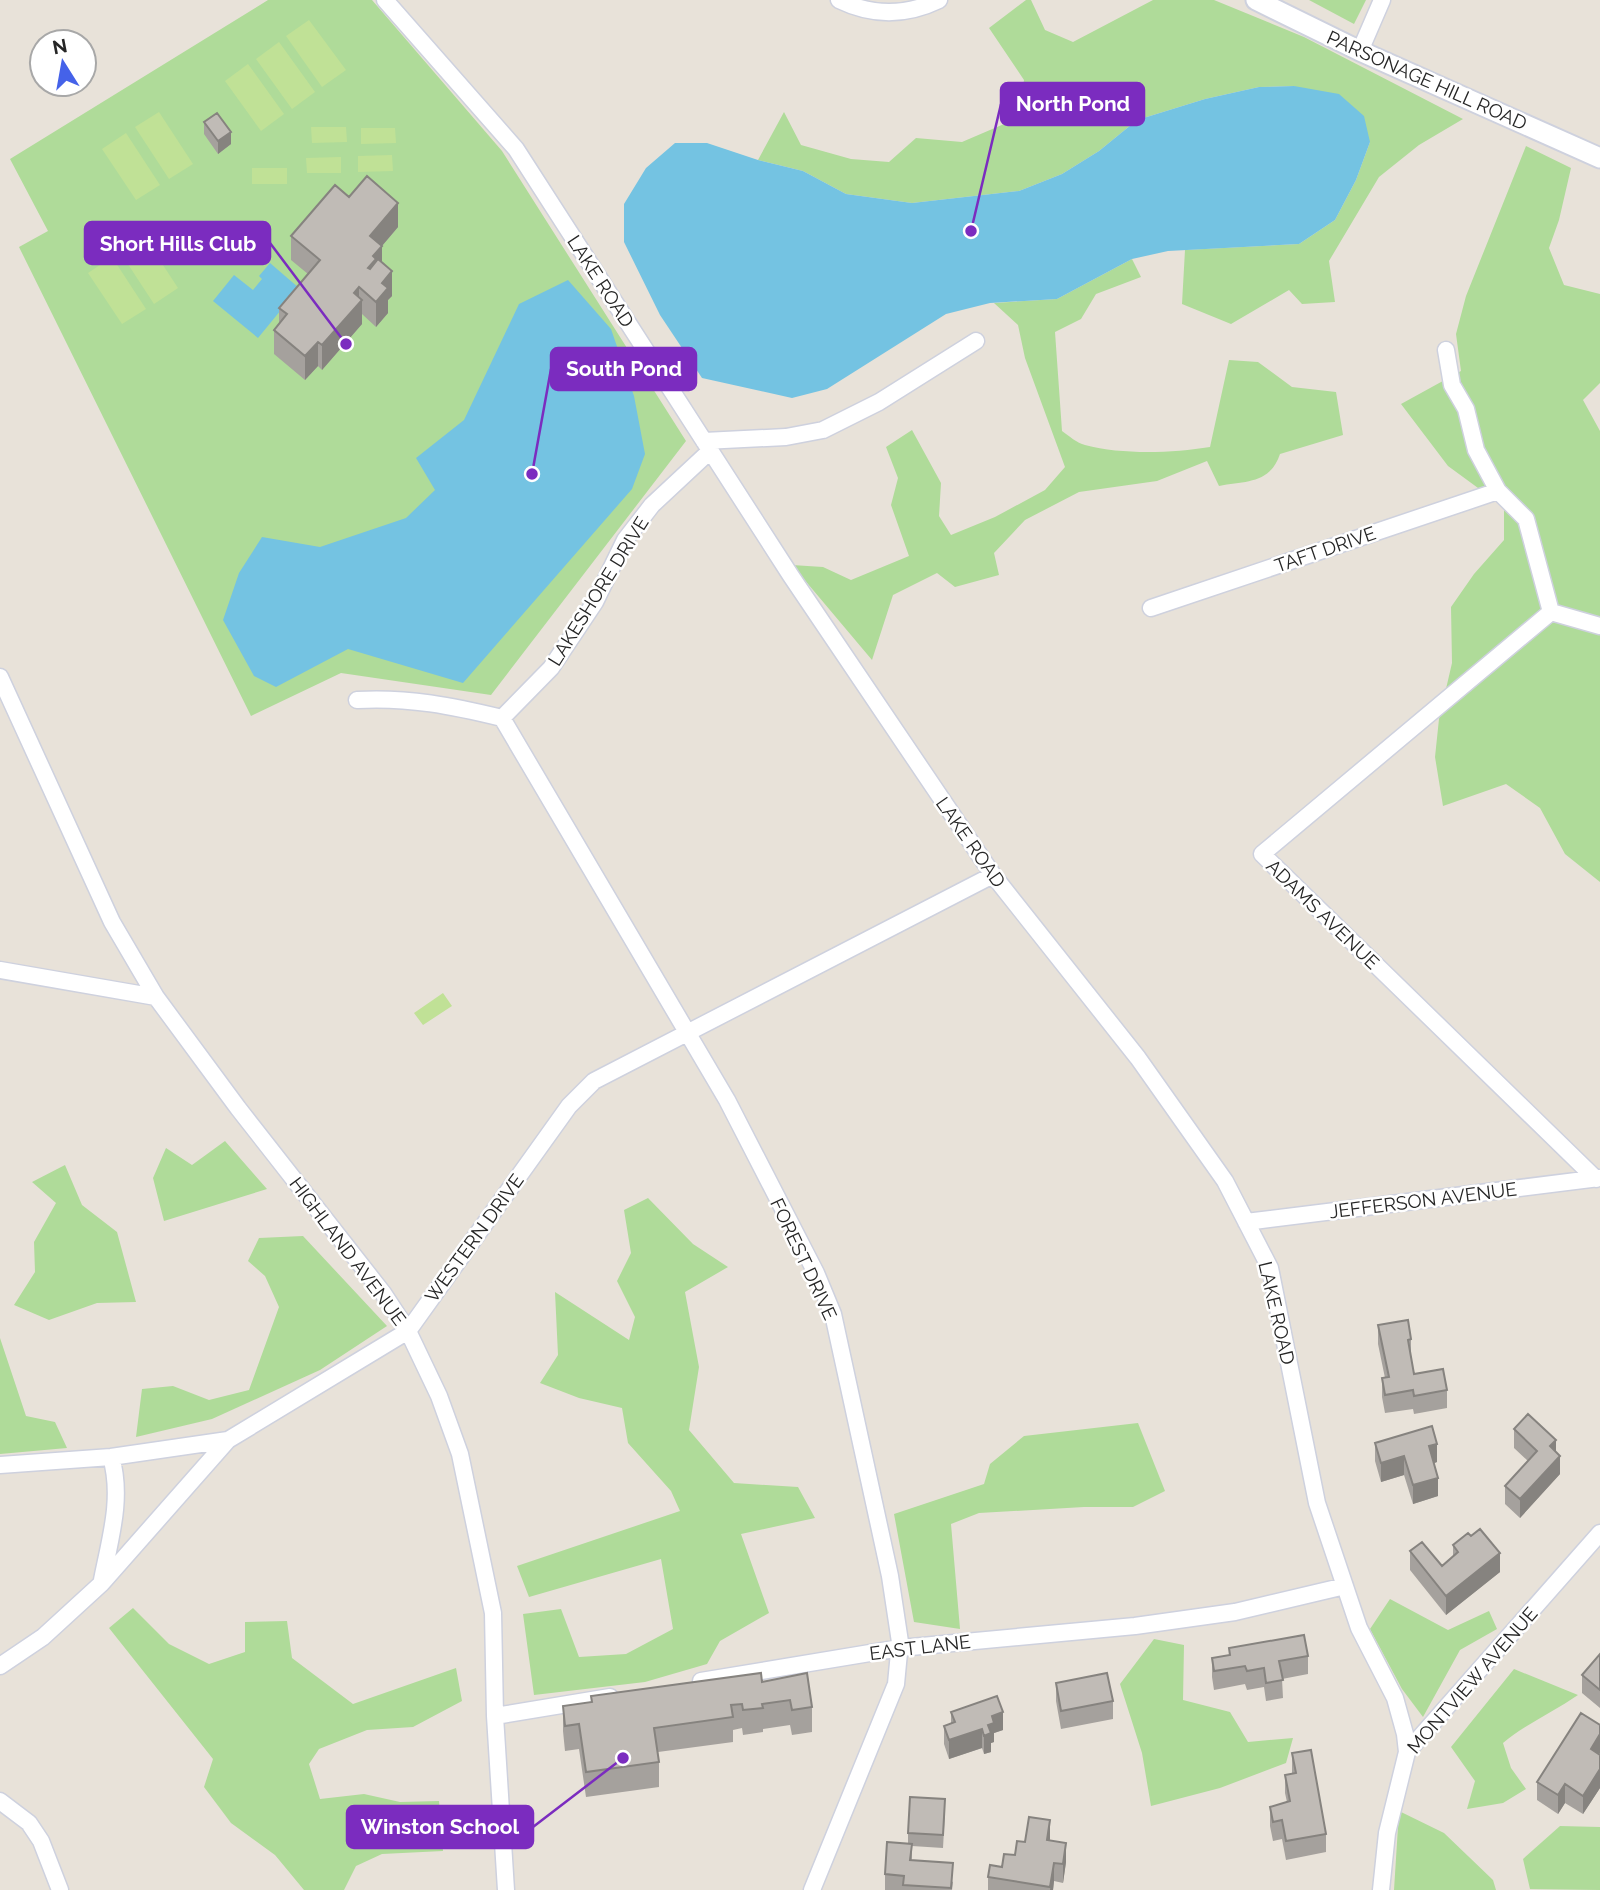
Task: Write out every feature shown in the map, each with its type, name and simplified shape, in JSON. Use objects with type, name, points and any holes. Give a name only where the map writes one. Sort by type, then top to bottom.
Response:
[{"type":"street","name":"LAKE ROAD","points":[[385,0],[516,149],[791,576],[993,875],[1138,1058],[1225,1181],[1270,1268],[1317,1503],[1359,1628],[1395,1698],[1407,1752]]},
{"type":"street","points":[[839,0],[871,11],[893,13],[923,8],[939,0]]},
{"type":"street","name":"PARSONAGE HILL ROAD","points":[[1256,0],[1360,51],[1600,158]]},
{"type":"street","points":[[1360,51],[1382,0]]},
{"type":"street","points":[[707,446],[822,430],[879,402],[976,341]]},
{"type":"street","points":[[1446,350],[1452,385],[1466,409],[1476,450],[1498,491],[1526,519],[1551,612],[1600,626]]},
{"type":"street","name":"LAKESHORE DRIVE","points":[[502,718],[551,668],[595,602],[625,540],[652,505],[707,446]]},
{"type":"street","name":"TAFT DRIVE","points":[[1151,608],[1498,491]]},
{"type":"street","name":"ADAMS AVENUE","points":[[1551,612],[1262,854],[1598,1179]]},
{"type":"street","name":"HIGHLAND AVENUE","points":[[0,677],[112,922],[156,997],[238,1108],[383,1293],[408,1331],[439,1396],[460,1454],[493,1613],[495,1716],[506,1890]]},
{"type":"street","points":[[357,700],[390,698],[425,701],[502,718]]},
{"type":"street","name":"FOREST DRIVE","points":[[502,718],[733,1111],[816,1273],[833,1314],[890,1576],[900,1647],[896,1685],[812,1890]]},
{"type":"street","name":"WESTERN DRIVE","points":[[0,1667],[43,1637],[102,1583],[228,1440],[408,1331],[569,1106],[594,1081],[993,875]]},
{"type":"street","points":[[0,970],[156,997]]},
{"type":"street","name":"JEFFERSON AVENUE","points":[[1246,1222],[1598,1179]]},
{"type":"street","points":[[0,1465],[111,1457],[228,1440]]},
{"type":"street","points":[[102,1583],[117,1504],[111,1457]]},
{"type":"street","name":"MONTVIEW AVENUE","points":[[1381,1890],[1387,1833],[1407,1752],[1600,1533]]},
{"type":"street","name":"EAST LANE","points":[[684,1684],[900,1647],[1148,1624],[1236,1612],[1345,1586]]},
{"type":"street","points":[[495,1716],[630,1693]]},
{"type":"street","points":[[0,1801],[29,1823],[41,1841],[60,1890]]},
{"type":"green space","points":[[268,0],[372,0],[502,151],[686,441],[491,695],[341,673],[251,716],[19,247],[48,231],[10,159]]},
{"type":"green space","points":[[1026,0],[1031,0],[1045,30],[1073,42],[1153,0],[1214,0],[1304,37],[1463,119],[1419,145],[1379,177],[1329,261],[1335,302],[1302,304],[1289,290],[1231,324],[1182,304],[1185,250],[1299,244],[1335,220],[1356,180],[1370,142],[1294,86],[1259,87],[1205,99],[1137,120],[1099,151],[1062,174],[1019,191],[912,203],[846,194],[803,171],[758,160],[784,112],[801,145],[851,159],[889,162],[916,138],[962,142],[1018,118],[1024,80],[989,28]]},
{"type":"green space","points":[[1309,0],[1366,0],[1354,24]]},
{"type":"green space","points":[[309,20],[346,70],[322,87],[286,36]]},
{"type":"green space","points":[[279,42],[315,92],[292,109],[256,59]]},
{"type":"green space","points":[[248,64],[284,114],[261,131],[225,81]]},
{"type":"green space","points":[[159,112],[193,164],[169,179],[135,127]]},
{"type":"green space","points":[[311,127],[346,127],[347,142],[312,143]]},
{"type":"green space","points":[[361,128],[395,128],[396,143],[361,144]]},
{"type":"green space","points":[[126,133],[160,185],[136,200],[102,149]]},
{"type":"green space","points":[[1526,146],[1571,168],[1559,220],[1549,248],[1564,285],[1600,294],[1600,383],[1583,400],[1600,431],[1600,882],[1565,854],[1540,808],[1506,784],[1443,806],[1435,757],[1439,719],[1452,663],[1451,607],[1474,574],[1504,540],[1504,507],[1448,466],[1401,404],[1461,371],[1456,334],[1466,296]]},
{"type":"green space","points":[[392,155],[393,171],[358,172],[358,156]]},
{"type":"green space","points":[[341,157],[341,173],[307,173],[306,158]]},
{"type":"green space","points":[[252,168],[287,168],[287,184],[252,184]]},
{"type":"green space","points":[[144,236],[178,288],[154,304],[120,252]]},
{"type":"green space","points":[[112,257],[146,309],[122,324],[88,273]]},
{"type":"green space","points":[[1132,259],[1141,277],[1096,294],[1081,319],[1055,332],[1062,431],[1082,444],[1131,452],[1210,447],[1229,360],[1258,362],[1292,387],[1336,392],[1343,435],[1280,454],[1270,471],[1248,482],[1219,486],[1207,461],[1157,481],[1079,492],[1025,520],[994,553],[999,575],[955,587],[937,573],[893,595],[872,660],[792,565],[823,567],[851,580],[909,556],[891,505],[898,478],[886,447],[912,430],[941,483],[939,516],[951,535],[995,517],[1045,490],[1065,467],[1025,358],[1018,325],[994,303],[1057,299]]},
{"type":"green space","points":[[443,993],[452,1006],[423,1025],[414,1013]]},
{"type":"green space","points":[[225,1141],[267,1189],[164,1221],[153,1178],[166,1148],[192,1165]]},
{"type":"green space","points":[[65,1165],[82,1205],[117,1232],[136,1302],[97,1303],[49,1320],[14,1305],[35,1272],[34,1242],[56,1203],[32,1182]]},
{"type":"green space","points":[[648,1198],[693,1244],[728,1267],[685,1292],[699,1367],[689,1430],[734,1483],[798,1487],[815,1518],[741,1534],[769,1613],[720,1641],[707,1664],[645,1682],[534,1695],[523,1614],[561,1609],[579,1657],[626,1654],[673,1629],[661,1559],[529,1597],[517,1566],[680,1511],[671,1491],[628,1443],[622,1408],[579,1398],[540,1383],[558,1355],[555,1292],[629,1340],[635,1317],[617,1281],[631,1253],[624,1210]]},
{"type":"green space","points":[[303,1236],[387,1326],[320,1370],[212,1419],[136,1437],[142,1389],[173,1386],[209,1400],[249,1390],[279,1307],[265,1276],[248,1261],[259,1238]]},
{"type":"green space","points":[[0,1338],[26,1416],[55,1422],[67,1448],[0,1454]]},
{"type":"green space","points":[[1138,1423],[1165,1491],[1133,1507],[979,1513],[951,1524],[960,1629],[914,1622],[894,1514],[984,1484],[990,1464],[1024,1436]]},
{"type":"green space","points":[[1390,1599],[1448,1630],[1489,1611],[1497,1629],[1460,1650],[1423,1717],[1402,1689],[1370,1629]]},
{"type":"green space","points":[[133,1608],[169,1644],[209,1664],[245,1652],[245,1622],[287,1621],[292,1658],[353,1704],[456,1668],[462,1701],[413,1727],[367,1730],[319,1749],[309,1764],[320,1799],[364,1794],[400,1802],[439,1801],[443,1851],[382,1854],[356,1866],[344,1890],[304,1890],[275,1855],[231,1823],[204,1787],[213,1759],[109,1628]]},
{"type":"green space","points":[[1154,1639],[1184,1645],[1183,1700],[1230,1712],[1248,1742],[1293,1738],[1286,1763],[1220,1788],[1151,1806],[1142,1753],[1120,1684]]},
{"type":"green space","points":[[1514,1669],[1578,1695],[1503,1743],[1511,1768],[1526,1789],[1503,1803],[1467,1809],[1475,1781],[1451,1747]]},
{"type":"green space","points":[[1399,1811],[1444,1833],[1493,1880],[1496,1890],[1394,1890]]},
{"type":"green space","points":[[1560,1826],[1600,1827],[1600,1890],[1530,1889],[1523,1859]]},
{"type":"water","points":[[1294,86],[1339,94],[1364,116],[1370,142],[1356,180],[1335,220],[1299,244],[1168,251],[1132,259],[1057,299],[990,303],[946,314],[827,389],[792,398],[702,378],[660,315],[624,242],[624,204],[646,168],[675,143],[707,143],[803,171],[846,194],[912,203],[1019,191],[1062,174],[1099,151],[1137,120],[1205,99],[1259,87]]},
{"type":"water","points":[[270,263],[299,288],[258,338],[213,301],[234,275],[253,290],[262,279],[259,276]]},
{"type":"water","points":[[568,280],[611,329],[634,396],[645,454],[632,489],[463,683],[348,649],[276,687],[254,676],[223,620],[239,573],[262,537],[320,547],[406,518],[435,490],[416,458],[464,420],[519,304]]},
{"type":"building","points":[[217,113],[231,132],[218,141],[204,122]]},
{"type":"building","points":[[367,176],[398,203],[370,236],[382,246],[373,256],[376,259],[368,268],[378,259],[392,271],[382,283],[388,288],[376,302],[359,287],[354,293],[362,300],[322,345],[318,342],[305,356],[274,330],[287,314],[279,308],[320,260],[291,236],[335,185],[349,197]]},
{"type":"building","points":[[1408,1320],[1411,1339],[1408,1340],[1414,1374],[1443,1369],[1447,1390],[1414,1396],[1413,1390],[1385,1395],[1382,1378],[1389,1377],[1378,1325]]},
{"type":"building","points":[[1528,1414],[1556,1440],[1550,1446],[1560,1456],[1520,1499],[1505,1486],[1537,1451],[1514,1429]]},
{"type":"building","points":[[1432,1426],[1437,1444],[1429,1446],[1438,1478],[1413,1485],[1404,1456],[1381,1463],[1375,1443]]},
{"type":"building","points":[[1480,1529],[1500,1553],[1446,1596],[1410,1551],[1422,1542],[1442,1566],[1458,1552],[1453,1545],[1468,1533],[1471,1536]]},
{"type":"building","points":[[1304,1635],[1308,1656],[1279,1661],[1283,1680],[1266,1683],[1264,1668],[1247,1671],[1245,1666],[1214,1671],[1212,1658],[1230,1655],[1229,1648]]},
{"type":"building","points":[[1600,1654],[1600,1690],[1582,1675]]},
{"type":"building","points":[[761,1673],[762,1682],[807,1673],[812,1707],[792,1710],[790,1700],[762,1704],[763,1708],[743,1710],[742,1704],[731,1705],[733,1717],[654,1728],[659,1762],[586,1772],[579,1724],[565,1726],[563,1706],[592,1702],[591,1696]]},
{"type":"building","points":[[1107,1673],[1113,1701],[1061,1711],[1056,1683]]},
{"type":"building","points":[[997,1696],[1003,1712],[992,1716],[994,1723],[988,1725],[991,1733],[984,1736],[982,1729],[949,1740],[944,1726],[955,1722],[951,1712]]},
{"type":"building","points":[[1581,1713],[1600,1725],[1600,1734],[1591,1749],[1600,1755],[1600,1769],[1583,1796],[1565,1784],[1558,1795],[1537,1782]]},
{"type":"building","points":[[1311,1750],[1326,1834],[1286,1841],[1282,1820],[1273,1822],[1270,1807],[1290,1801],[1285,1775],[1296,1773],[1292,1753]]},
{"type":"building","points":[[910,1797],[945,1799],[943,1835],[908,1833]]},
{"type":"building","points":[[1029,1817],[1050,1820],[1047,1840],[1066,1843],[1063,1864],[1054,1863],[1050,1887],[988,1877],[990,1865],[1002,1867],[1004,1854],[1015,1855],[1017,1841],[1025,1842]]},
{"type":"building","points":[[887,1842],[912,1844],[910,1860],[953,1863],[951,1888],[903,1885],[904,1876],[885,1874]]},
{"type":"place","name":"North Pond","points":[[971,231]]},
{"type":"place","name":"Short Hills Club","points":[[346,344]]},
{"type":"place","name":"South Pond","points":[[532,474]]},
{"type":"place","name":"Winston School","points":[[623,1758]]}]
